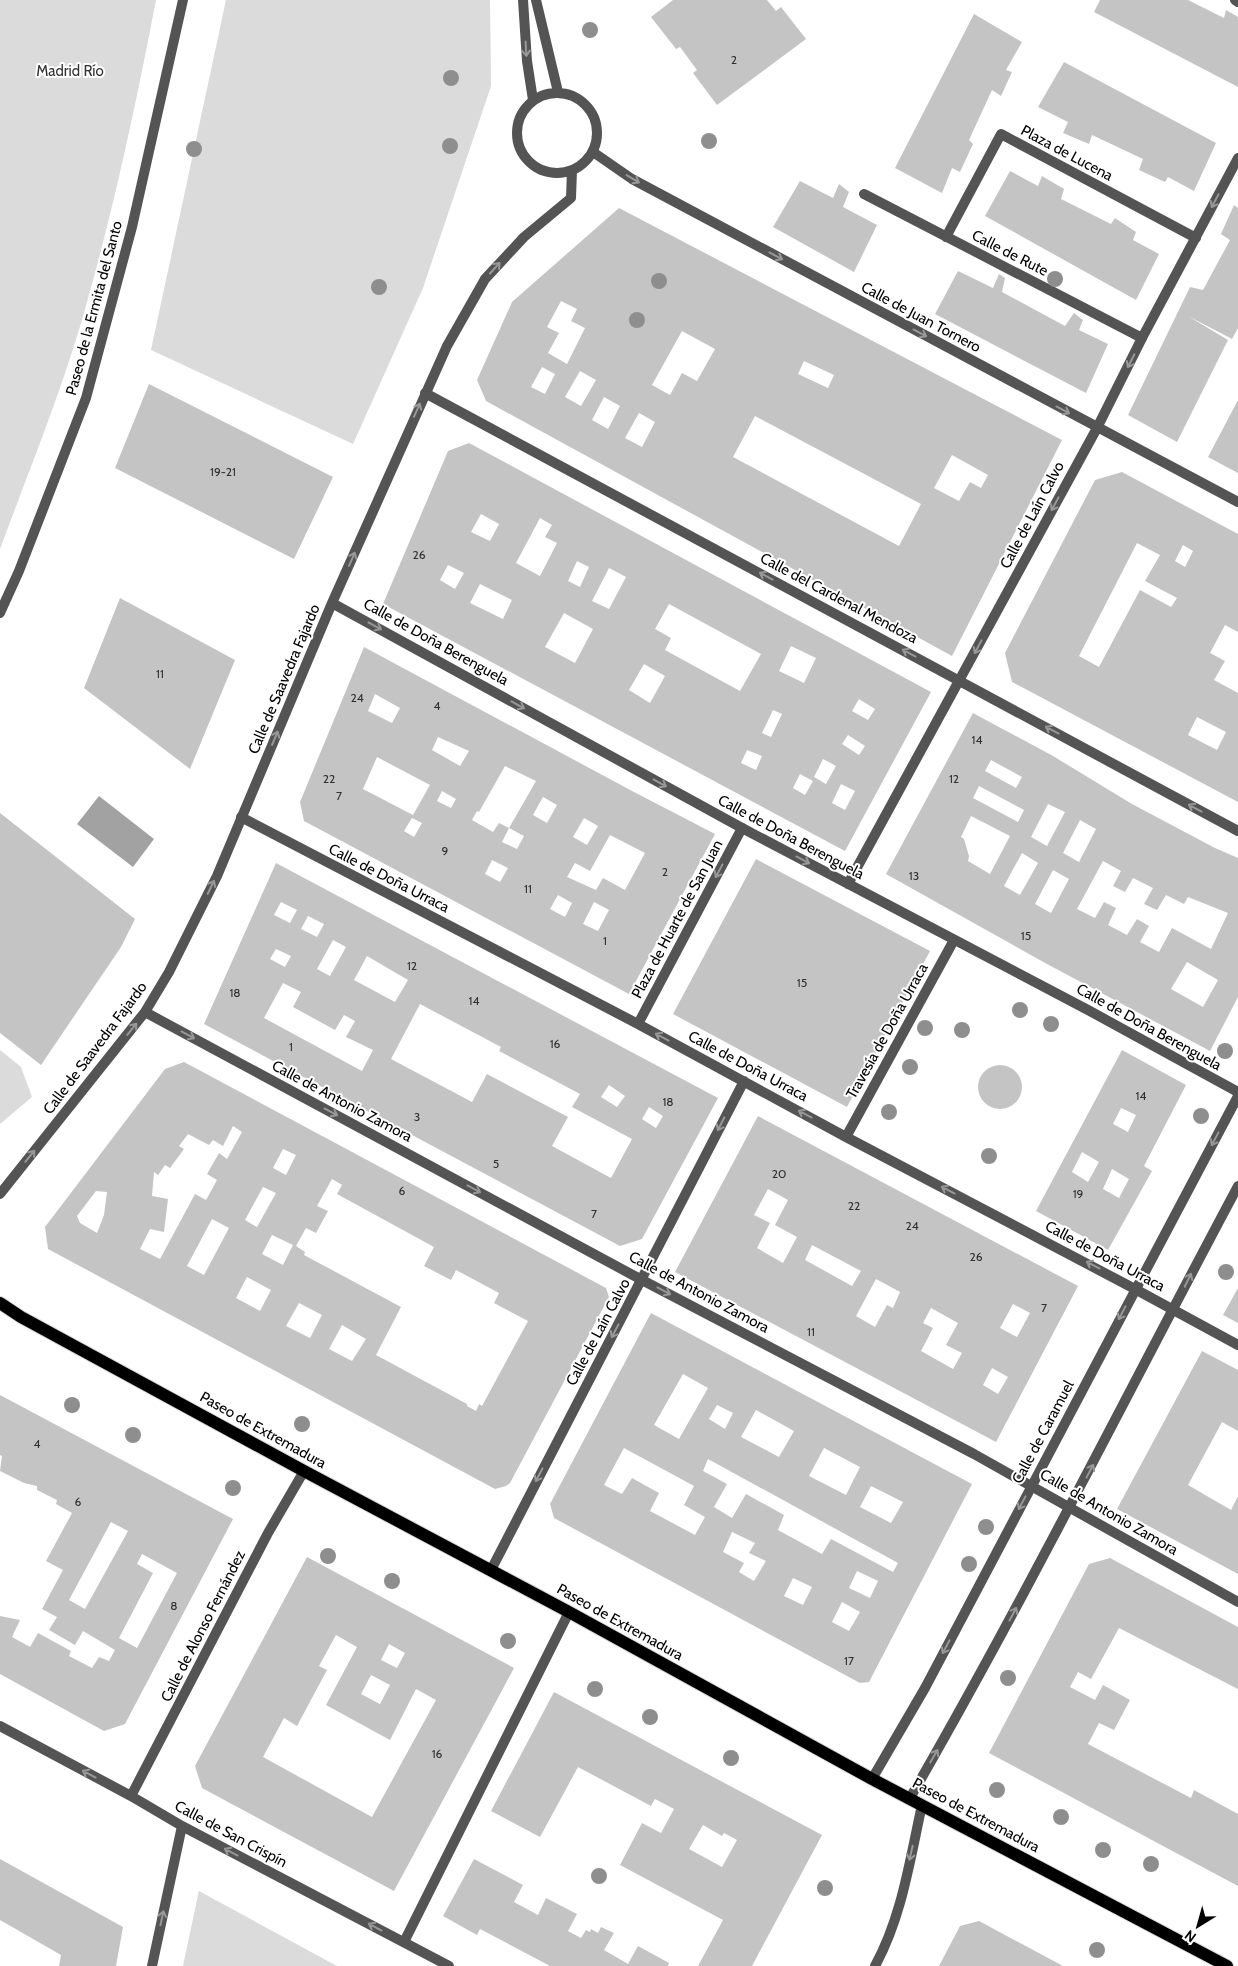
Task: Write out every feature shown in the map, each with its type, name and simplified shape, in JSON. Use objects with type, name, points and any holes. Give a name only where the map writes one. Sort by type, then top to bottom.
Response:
[{"type":"main road","name":"Paseo de Extremadura","points":[[0,1303],[304,1471],[569,1612],[872,1779],[1227,1966]]},
{"type":"street","name":"Paseo de la Ermita del Santo","points":[[0,613],[86,398],[132,227],[183,0]]},
{"type":"street","points":[[524,0],[527,61],[533,100]]},
{"type":"street","points":[[536,0],[558,92]]},
{"type":"street","points":[[558,92],[572,95],[584,102],[593,112],[598,140],[593,152],[584,163],[572,170],[560,173],[547,172],[535,166],[519,146],[517,134],[519,120],[524,109],[533,100],[558,92]]},
{"type":"street","name":"Plaza de Lucena","points":[[946,237],[1001,134],[1196,238]]},
{"type":"street","name":"Calle de Juan Tornero","points":[[593,152],[632,179],[1238,502]]},
{"type":"street","name":"Calle de Laín Calvo","points":[[848,884],[1097,428],[1142,338],[1238,158]]},
{"type":"street","name":"Calle de Saavedra Fajardo","points":[[0,1194],[145,1012],[170,972],[208,893],[332,603],[447,346],[485,279],[524,237],[571,198],[572,170]]},
{"type":"street","name":"Calle de Rute","points":[[864,194],[1142,338]]},
{"type":"street","name":"Calle del Cardenal Mendoza","points":[[425,393],[961,680],[1238,831]]},
{"type":"street","name":"Calle de Doña Berenguela","points":[[332,603],[742,828],[1238,1092]]},
{"type":"street","name":"Calle de Doña Urraca","points":[[241,817],[638,1024],[846,1137],[1174,1309],[1238,1345]]},
{"type":"street","name":"Plaza de Huarte de San Juan","points":[[638,1024],[742,828]]},
{"type":"street","name":"Travesía de Doña Urraca","points":[[846,1137],[954,940]]},
{"type":"street","name":"Calle de Antonio Zamora","points":[[145,1012],[642,1280],[1032,1485],[1238,1602]]},
{"type":"street","name":"Calle de Laín Calvo","points":[[491,1570],[531,1489],[642,1280],[744,1081]]},
{"type":"street","name":"Calle de Caramuel","points":[[872,1779],[925,1688],[1238,1096]]},
{"type":"street","points":[[910,1798],[961,1709],[1070,1508],[1238,1186]]},
{"type":"street","name":"Calle de Alonso Fernández","points":[[131,1796],[268,1533],[304,1471]]},
{"type":"street","points":[[404,1942],[569,1612]]},
{"type":"street","name":"Calle de San Crispín","points":[[0,1726],[131,1796],[182,1826],[449,1966]]},
{"type":"street","points":[[876,1966],[887,1945],[905,1880],[922,1805]]},
{"type":"street","points":[[152,1966],[182,1826]]},
{"type":"green space","name":"Madrid Río","points":[[0,0],[156,0],[126,148],[80,327],[59,391],[0,549]]},
{"type":"green space","points":[[226,0],[490,0],[491,86],[423,288],[353,444],[151,350]]},
{"type":"green space","points":[[0,1050],[21,1067],[32,1097],[0,1124]]},
{"type":"green space","points":[[199,1891],[337,1966],[183,1966]]},
{"type":"shaded area","points":[[99,796],[154,839],[133,867],[77,824]]},
{"type":"building","points":[[673,0],[767,0],[776,11],[781,7],[806,39],[717,105],[693,73],[697,70],[680,47],[676,49],[651,17]]},
{"type":"building","points":[[1100,0],[1188,0],[1224,18],[1226,10],[1238,17],[1238,87],[1094,12]]},
{"type":"building","points":[[974,14],[1022,42],[1006,70],[1012,72],[1001,96],[992,90],[969,140],[973,144],[960,172],[952,168],[942,193],[895,168]]},
{"type":"building","points":[[1064,62],[1216,143],[1194,191],[1168,177],[1165,182],[1139,170],[1143,159],[1092,135],[1089,144],[1063,133],[1068,122],[1038,107]]},
{"type":"building","points":[[1010,171],[1038,186],[1042,176],[1064,189],[1061,199],[1111,224],[1115,218],[1136,232],[1133,240],[1159,254],[1136,300],[985,216]]},
{"type":"building","points":[[800,181],[833,198],[839,184],[849,192],[843,207],[877,225],[854,272],[773,227]]},
{"type":"building","points":[[1234,205],[1238,208],[1238,328],[1232,339],[1188,316],[1228,340],[1177,442],[1128,415],[1190,287],[1203,290],[1230,240],[1221,234]]},
{"type":"building","points":[[619,208],[1062,440],[952,656],[486,401],[477,380],[512,302]],"holes":[[[561,301],[577,309],[571,321],[585,328],[567,364],[548,353],[559,333],[547,327]],[[682,331],[715,349],[697,381],[682,373],[670,395],[652,385]],[[804,361],[834,375],[828,388],[798,374]],[[542,367],[555,374],[545,394],[531,387]],[[580,371],[596,380],[581,406],[565,397]],[[604,397],[620,406],[608,429],[592,420]],[[639,413],[655,422],[642,447],[625,438]],[[755,416],[921,504],[899,546],[733,457]],[[952,455],[988,475],[981,488],[970,482],[959,501],[934,488]]]},
{"type":"building","points":[[958,271],[993,288],[999,274],[1005,278],[1002,292],[1065,326],[1074,313],[1083,320],[1079,330],[1108,344],[1086,393],[935,314]]},
{"type":"building","points":[[149,384],[333,477],[294,559],[115,468]]},
{"type":"building","points":[[1238,400],[1238,473],[1208,457]]},
{"type":"building","points":[[469,443],[931,692],[845,851],[383,604],[448,451]],"holes":[[[481,514],[499,524],[490,541],[471,532]],[[540,518],[552,525],[545,537],[557,543],[540,576],[516,563]],[[577,561],[589,567],[580,587],[568,581]],[[448,565],[464,573],[455,589],[440,580]],[[609,568],[626,577],[609,609],[592,601]],[[480,584],[512,600],[503,619],[470,603]],[[669,604],[761,654],[740,691],[665,650],[671,638],[655,629]],[[564,613],[593,629],[575,663],[545,647]],[[791,646],[816,658],[804,683],[779,671]],[[644,664],[665,676],[650,703],[629,690]],[[859,699],[875,709],[868,720],[852,711]],[[773,710],[782,714],[771,737],[762,733]],[[848,735],[865,746],[859,755],[842,744]],[[747,750],[762,756],[756,770],[741,763]],[[823,759],[836,766],[826,784],[814,777]],[[800,774],[813,781],[805,795],[793,788]],[[841,784],[855,791],[845,810],[832,803]]]},
{"type":"building","points":[[1122,472],[1238,534],[1238,632],[1225,625],[1210,653],[1225,661],[1214,680],[1238,693],[1238,802],[1012,682],[1005,653],[1095,480]],"holes":[[[1137,543],[1160,555],[1145,581],[1177,598],[1171,607],[1140,590],[1099,667],[1079,656]],[[1183,545],[1193,551],[1185,567],[1175,561]],[[1197,717],[1226,732],[1217,750],[1188,735]]]},
{"type":"building","points":[[120,598],[235,660],[190,769],[84,688]]},
{"type":"building","points":[[364,647],[715,834],[629,994],[304,821],[300,802]],"holes":[[[375,694],[400,708],[392,723],[368,711]],[[438,737],[469,751],[460,766],[432,750]],[[377,757],[430,785],[413,815],[363,789]],[[505,766],[536,781],[509,828],[499,823],[493,832],[472,820],[477,811],[479,812]],[[442,791],[456,799],[451,808],[437,801]],[[543,797],[557,805],[547,823],[533,815]],[[412,818],[422,823],[414,837],[404,831]],[[584,818],[598,826],[587,845],[573,837]],[[509,828],[524,836],[517,849],[502,842]],[[610,835],[645,853],[625,890],[603,878],[596,890],[567,877],[575,863],[590,871]],[[492,860],[508,868],[500,882],[485,874]],[[558,895],[572,903],[565,917],[550,909]],[[594,902],[609,910],[598,931],[583,924]]]},
{"type":"building","points":[[973,713],[1053,756],[1132,804],[1215,848],[1238,858],[1238,997],[1210,1051],[1047,964],[886,874]],"holes":[[[991,760],[1022,777],[1016,788],[985,771]],[[979,786],[1024,810],[1018,822],[973,798]],[[1048,804],[1065,812],[1047,846],[1031,837]],[[971,816],[1010,836],[990,874],[968,861],[969,856],[964,839],[961,837]],[[1080,820],[1096,829],[1079,862],[1063,853]],[[1022,853],[1038,863],[1020,895],[1004,886]],[[1103,861],[1121,871],[1113,886],[1125,892],[1133,878],[1153,888],[1144,904],[1157,910],[1166,895],[1184,904],[1188,897],[1228,913],[1211,949],[1172,928],[1159,952],[1140,942],[1149,926],[1137,919],[1127,935],[1108,925],[1116,908],[1104,902],[1095,918],[1077,909]],[[1053,870],[1069,879],[1051,913],[1035,904]],[[1187,962],[1218,980],[1203,1007],[1171,989]]]},
{"type":"building","points":[[0,813],[135,919],[121,947],[41,1065],[0,1033]]},
{"type":"building","points":[[756,859],[930,951],[847,1107],[673,1014]]},
{"type":"building","points":[[276,863],[718,1098],[642,1239],[620,1246],[204,1024]],"holes":[[[281,902],[297,910],[290,923],[274,915]],[[308,916],[324,924],[317,937],[301,929]],[[333,940],[346,947],[330,976],[317,969]],[[276,949],[291,956],[285,967],[270,959]],[[367,956],[408,980],[395,1002],[354,980]],[[283,983],[301,992],[293,1007],[335,1030],[344,1015],[355,1021],[346,1037],[373,1050],[362,1071],[264,1018]],[[420,1004],[501,1047],[499,1051],[580,1094],[572,1107],[632,1139],[611,1178],[552,1146],[568,1117],[487,1074],[472,1102],[391,1059]],[[609,1085],[625,1096],[617,1107],[601,1097]],[[649,1107],[663,1116],[656,1128],[642,1119]]]},
{"type":"building","points":[[1122,1050],[1186,1085],[1144,1166],[1152,1171],[1108,1250],[1036,1211]],"holes":[[[1121,1108],[1136,1115],[1128,1132],[1113,1124]],[[1082,1152],[1099,1162],[1088,1182],[1072,1172]],[[1112,1169],[1129,1179],[1119,1198],[1103,1189]]]},
{"type":"building","points":[[184,1062],[606,1288],[609,1297],[510,1483],[495,1489],[48,1249],[45,1227],[165,1069]],"holes":[[[233,1126],[242,1132],[227,1159],[219,1153],[207,1174],[217,1180],[206,1200],[195,1194],[160,1259],[140,1249],[150,1229],[164,1232],[168,1199],[152,1196],[154,1172],[158,1175],[165,1165],[170,1168],[184,1149],[179,1146],[188,1134],[209,1145],[213,1140],[223,1146]],[[283,1149],[296,1155],[286,1175],[273,1168]],[[332,1179],[342,1185],[337,1194],[434,1247],[424,1266],[451,1280],[456,1270],[499,1293],[494,1303],[528,1321],[482,1406],[479,1404],[476,1411],[467,1406],[467,1404],[376,1355],[401,1307],[304,1255],[305,1252],[296,1246],[306,1228],[316,1233],[328,1211],[317,1206]],[[263,1187],[276,1193],[257,1227],[245,1220]],[[96,1191],[107,1192],[104,1215],[97,1233],[80,1223],[77,1216]],[[212,1219],[229,1228],[204,1275],[187,1266]],[[272,1235],[293,1245],[283,1265],[262,1254]],[[247,1277],[271,1290],[260,1311],[236,1298]],[[299,1303],[322,1315],[310,1338],[286,1326]],[[342,1325],[366,1339],[352,1361],[329,1349]]]},
{"type":"building","points":[[1000,1065],[1012,1069],[1018,1075],[1022,1087],[1018,1099],[1012,1105],[1000,1109],[988,1105],[982,1099],[978,1087],[982,1075],[988,1069]]},
{"type":"building","points":[[758,1116],[1078,1286],[996,1442],[675,1272]],"holes":[[[768,1189],[788,1200],[775,1225],[797,1237],[783,1263],[757,1248],[770,1223],[754,1215]],[[812,1245],[861,1271],[852,1286],[805,1260]],[[876,1279],[900,1292],[893,1308],[887,1305],[875,1327],[856,1316]],[[1013,1304],[1030,1313],[1017,1337],[1000,1328]],[[931,1308],[958,1323],[946,1345],[962,1353],[953,1369],[921,1351],[933,1328],[923,1323]],[[992,1368],[1008,1377],[998,1394],[983,1385]]]},
{"type":"building","points":[[1238,1288],[1238,1323],[1223,1315]]},
{"type":"building","points":[[651,1313],[972,1484],[869,1682],[860,1683],[554,1518],[550,1504]],"holes":[[[683,1374],[708,1388],[679,1439],[654,1425]],[[717,1405],[733,1413],[725,1429],[709,1419]],[[756,1410],[794,1431],[779,1457],[741,1437]],[[624,1448],[694,1486],[684,1505],[705,1517],[695,1535],[650,1511],[659,1493],[632,1478],[622,1494],[604,1485]],[[824,1448],[860,1467],[846,1495],[809,1476]],[[708,1459],[898,1563],[893,1572],[831,1539],[822,1554],[778,1530],[784,1515],[746,1494],[732,1518],[714,1507],[727,1484],[703,1471]],[[871,1486],[903,1502],[891,1523],[860,1507]],[[732,1532],[755,1543],[749,1553],[766,1561],[754,1581],[739,1572],[744,1563],[723,1552]],[[857,1571],[878,1581],[870,1598],[849,1588]],[[793,1578],[812,1587],[803,1605],[784,1596]],[[842,1602],[860,1612],[849,1631],[832,1622]]]},
{"type":"building","points":[[1202,1351],[1238,1370],[1238,1431],[1222,1422],[1188,1485],[1231,1510],[1238,1496],[1238,1574],[1117,1509]]},
{"type":"building","points":[[0,1395],[233,1519],[125,1724],[104,1731],[0,1674],[0,1616],[20,1620],[12,1637],[30,1647],[38,1633],[71,1651],[69,1656],[92,1668],[99,1657],[109,1661],[115,1650],[83,1631],[75,1645],[49,1630],[57,1617],[42,1609],[63,1570],[46,1561],[72,1513],[56,1504],[57,1500],[37,1490],[37,1486],[24,1483],[0,1471],[2,1456],[0,1455]],"holes":[[[111,1522],[128,1531],[85,1609],[69,1600]],[[142,1554],[177,1573],[137,1648],[119,1638],[153,1573],[137,1564]]]},
{"type":"building","points":[[307,1557],[514,1668],[394,1891],[202,1788],[195,1766]],"holes":[[[336,1635],[357,1647],[326,1705],[390,1740],[416,1689],[436,1700],[372,1817],[263,1757],[284,1718],[297,1726],[327,1670],[319,1666]],[[389,1644],[405,1653],[397,1668],[381,1660]],[[371,1675],[390,1685],[380,1704],[361,1694]]]},
{"type":"building","points":[[1110,1558],[1238,1627],[1238,1689],[1119,1628],[1091,1679],[1078,1672],[1070,1687],[1095,1700],[1103,1685],[1130,1700],[1114,1730],[1099,1723],[1088,1744],[1191,1798],[1194,1790],[1238,1814],[1238,1886],[989,1753],[1089,1564]]},
{"type":"building","points":[[554,1692],[822,1835],[752,1966],[698,1966],[723,1920],[620,1865],[642,1823],[661,1833],[674,1809],[655,1799],[651,1806],[578,1767],[540,1837],[491,1811]],"holes":[[[703,1825],[722,1836],[724,1833],[737,1840],[722,1867],[689,1849]]]},
{"type":"building","points":[[0,1859],[123,1927],[116,1966],[59,1966],[61,1955],[0,1920]]},
{"type":"building","points":[[474,1859],[523,1885],[514,1902],[538,1915],[546,1898],[577,1914],[568,1931],[581,1938],[586,1930],[590,1932],[591,1929],[598,1933],[601,1927],[614,1933],[604,1950],[628,1964],[638,1946],[669,1963],[668,1966],[550,1966],[480,1929],[477,1935],[443,1916]]},
{"type":"building","points":[[979,1921],[1063,1966],[939,1966],[960,1926]]}]
